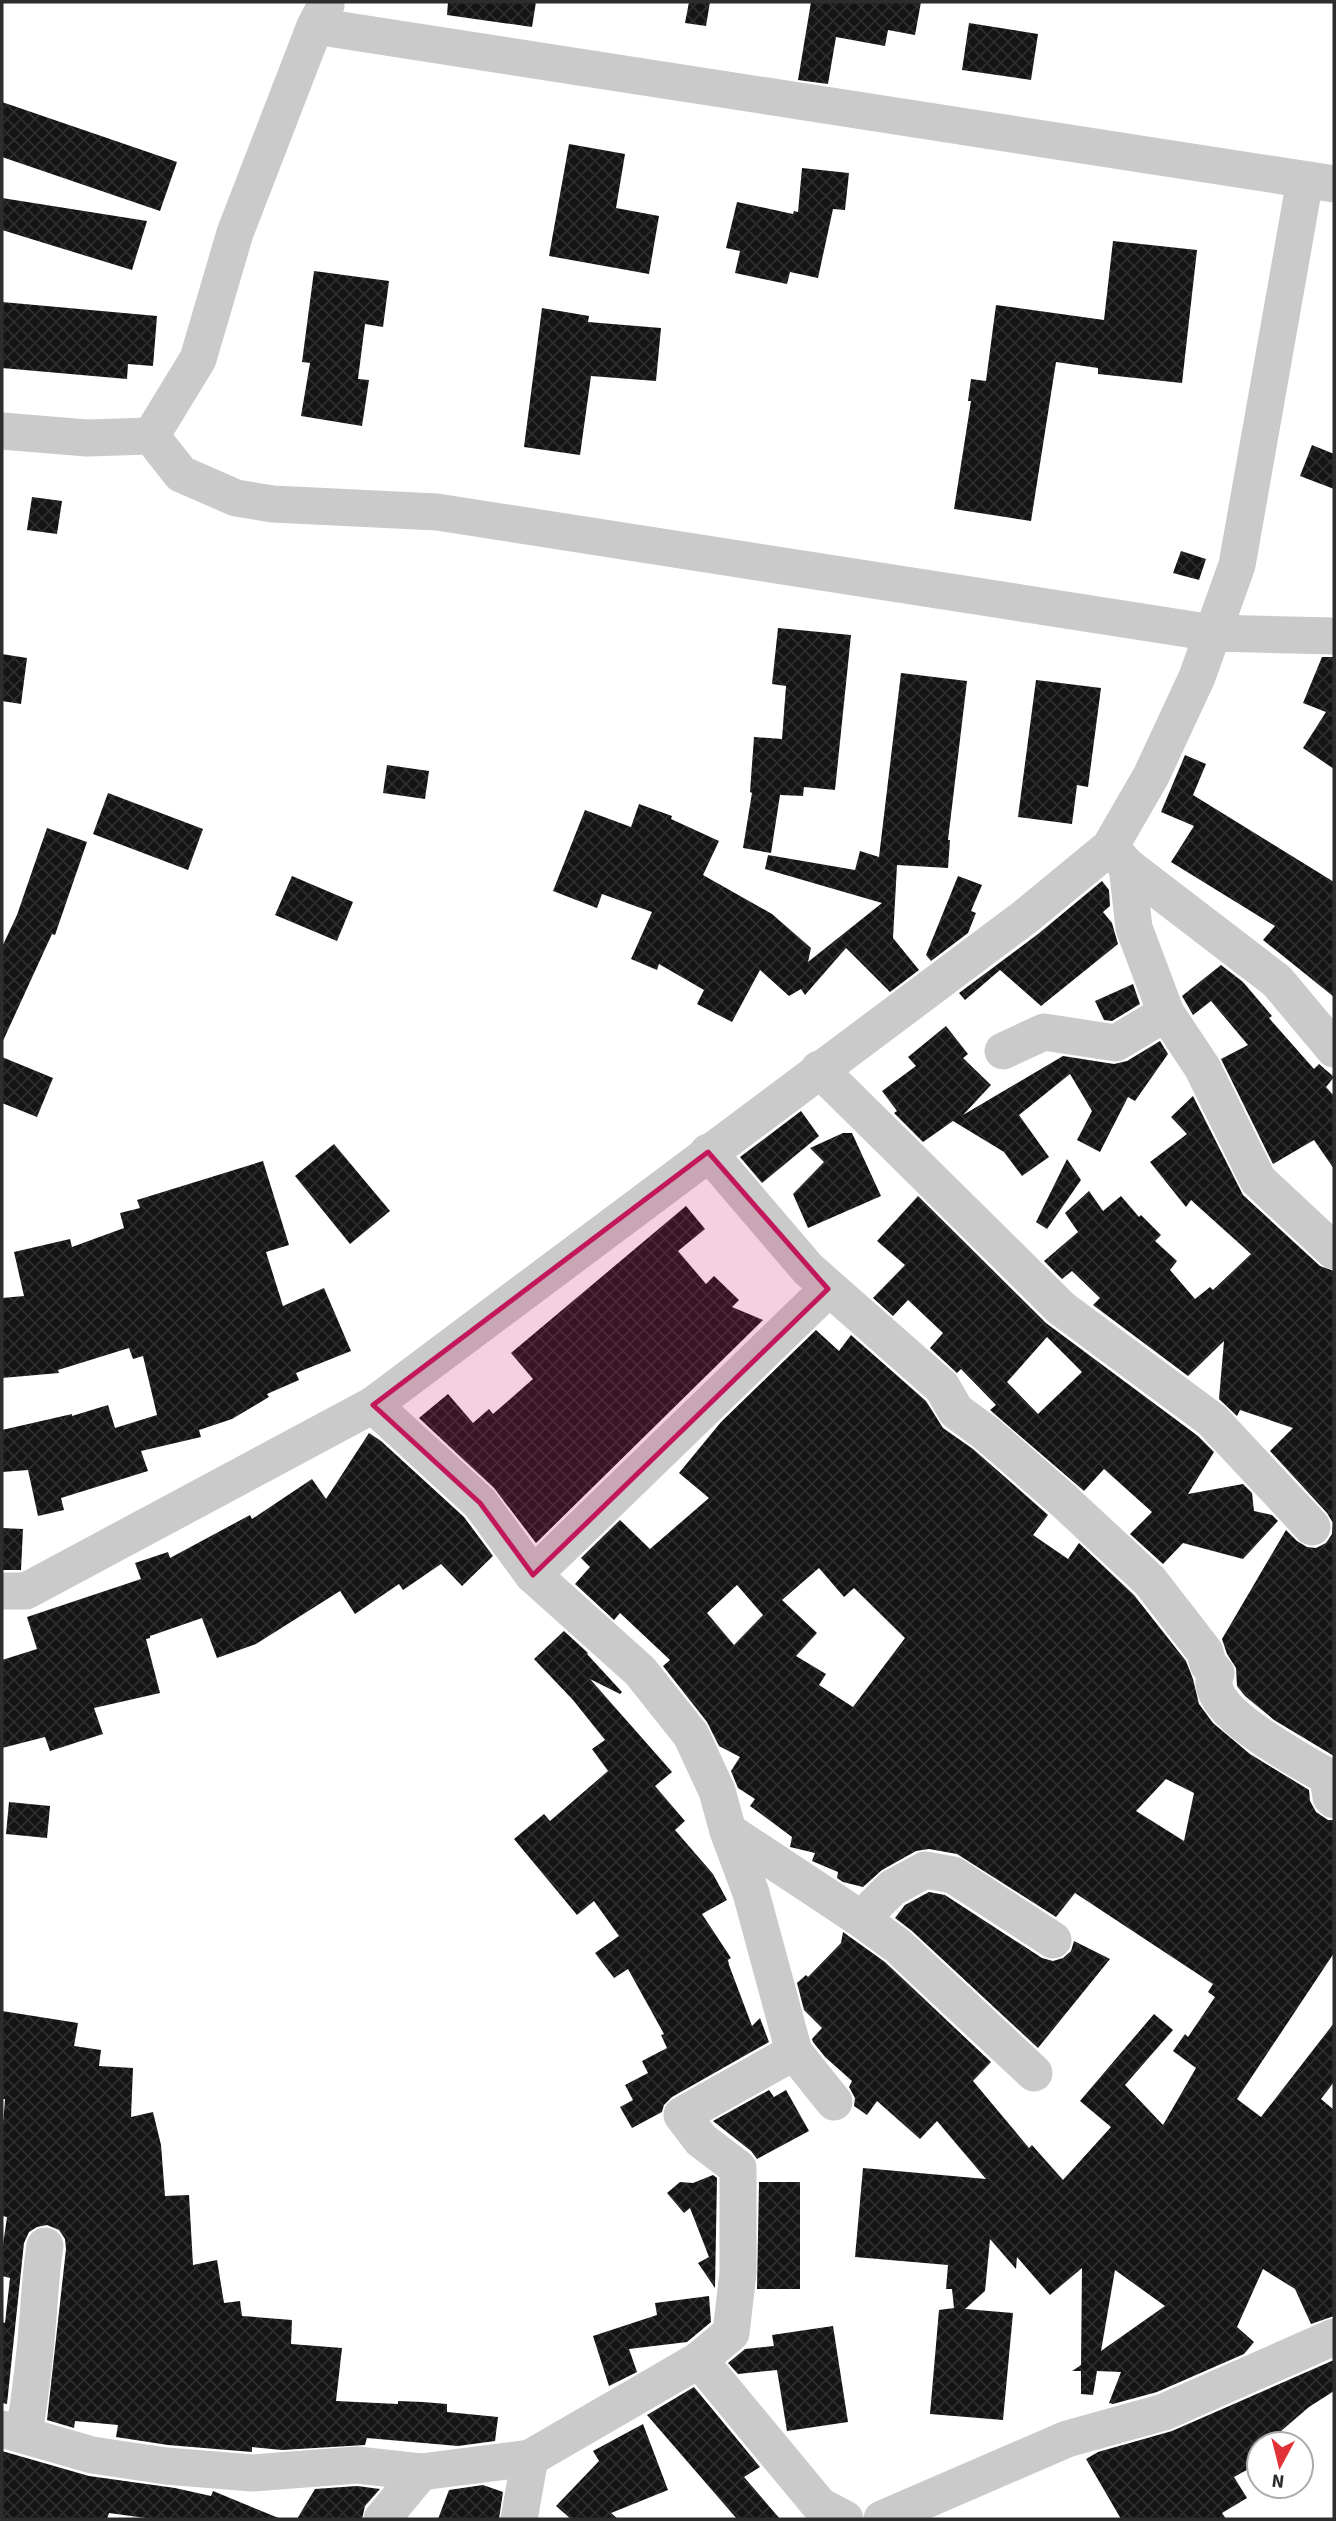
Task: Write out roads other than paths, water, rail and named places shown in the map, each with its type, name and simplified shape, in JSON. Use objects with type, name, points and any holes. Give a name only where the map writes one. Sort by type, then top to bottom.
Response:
[{"type":"street","points":[[151,436],[198,359],[235,233],[321,14],[1320,182],[1237,565],[1197,677],[1151,776],[1119,857],[1134,928],[1166,1013],[1202,1067],[1258,1180],[1334,1251]]},
{"type":"street","points":[[2,431],[87,438],[151,436]]},
{"type":"street","points":[[151,436],[181,474],[236,498],[286,505],[437,512],[1213,633],[1334,636]]},
{"type":"street","points":[[1119,857],[1277,981],[1334,1049]]},
{"type":"street","points":[[2,1591],[26,1591],[373,1405],[1025,917],[1119,857]]},
{"type":"street","points":[[1003,1051],[1044,1032],[1116,1043],[1166,1013]]},
{"type":"street","points":[[819,1069],[1061,1308],[1212,1420],[1312,1527]]},
{"type":"street","points":[[708,1153],[828,1289],[942,1387],[956,1410],[1063,1500],[1150,1581],[1205,1652],[1208,1664],[1216,1673],[1213,1685],[1224,1703],[1266,1741],[1328,1777],[1331,1797],[1334,1800]]},
{"type":"street","points":[[533,1574],[828,1289]]},
{"type":"street","points":[[373,1405],[480,1503],[533,1574],[640,1671],[691,1735],[717,1791],[751,1893],[794,2052],[834,2102]]},
{"type":"street","points":[[728,1830],[898,1946],[1034,2073]]},
{"type":"street","points":[[861,1919],[892,1888],[925,1870],[953,1875],[1053,1940]]},
{"type":"street","points":[[45,2246],[39,2279],[39,2314],[31,2390],[13,2432],[92,2455],[166,2466],[252,2473],[357,2465],[421,2472],[530,2458],[699,2360],[731,2333],[738,2273],[738,2168],[701,2140],[682,2115],[794,2052]]},
{"type":"street","points":[[882,2519],[1067,2439],[1164,2412],[1334,2337]]},
{"type":"street","points":[[699,2360],[820,2506],[845,2519]]},
{"type":"street","points":[[519,2519],[530,2458]]},
{"type":"street","points":[[382,2519],[421,2472]]}]
